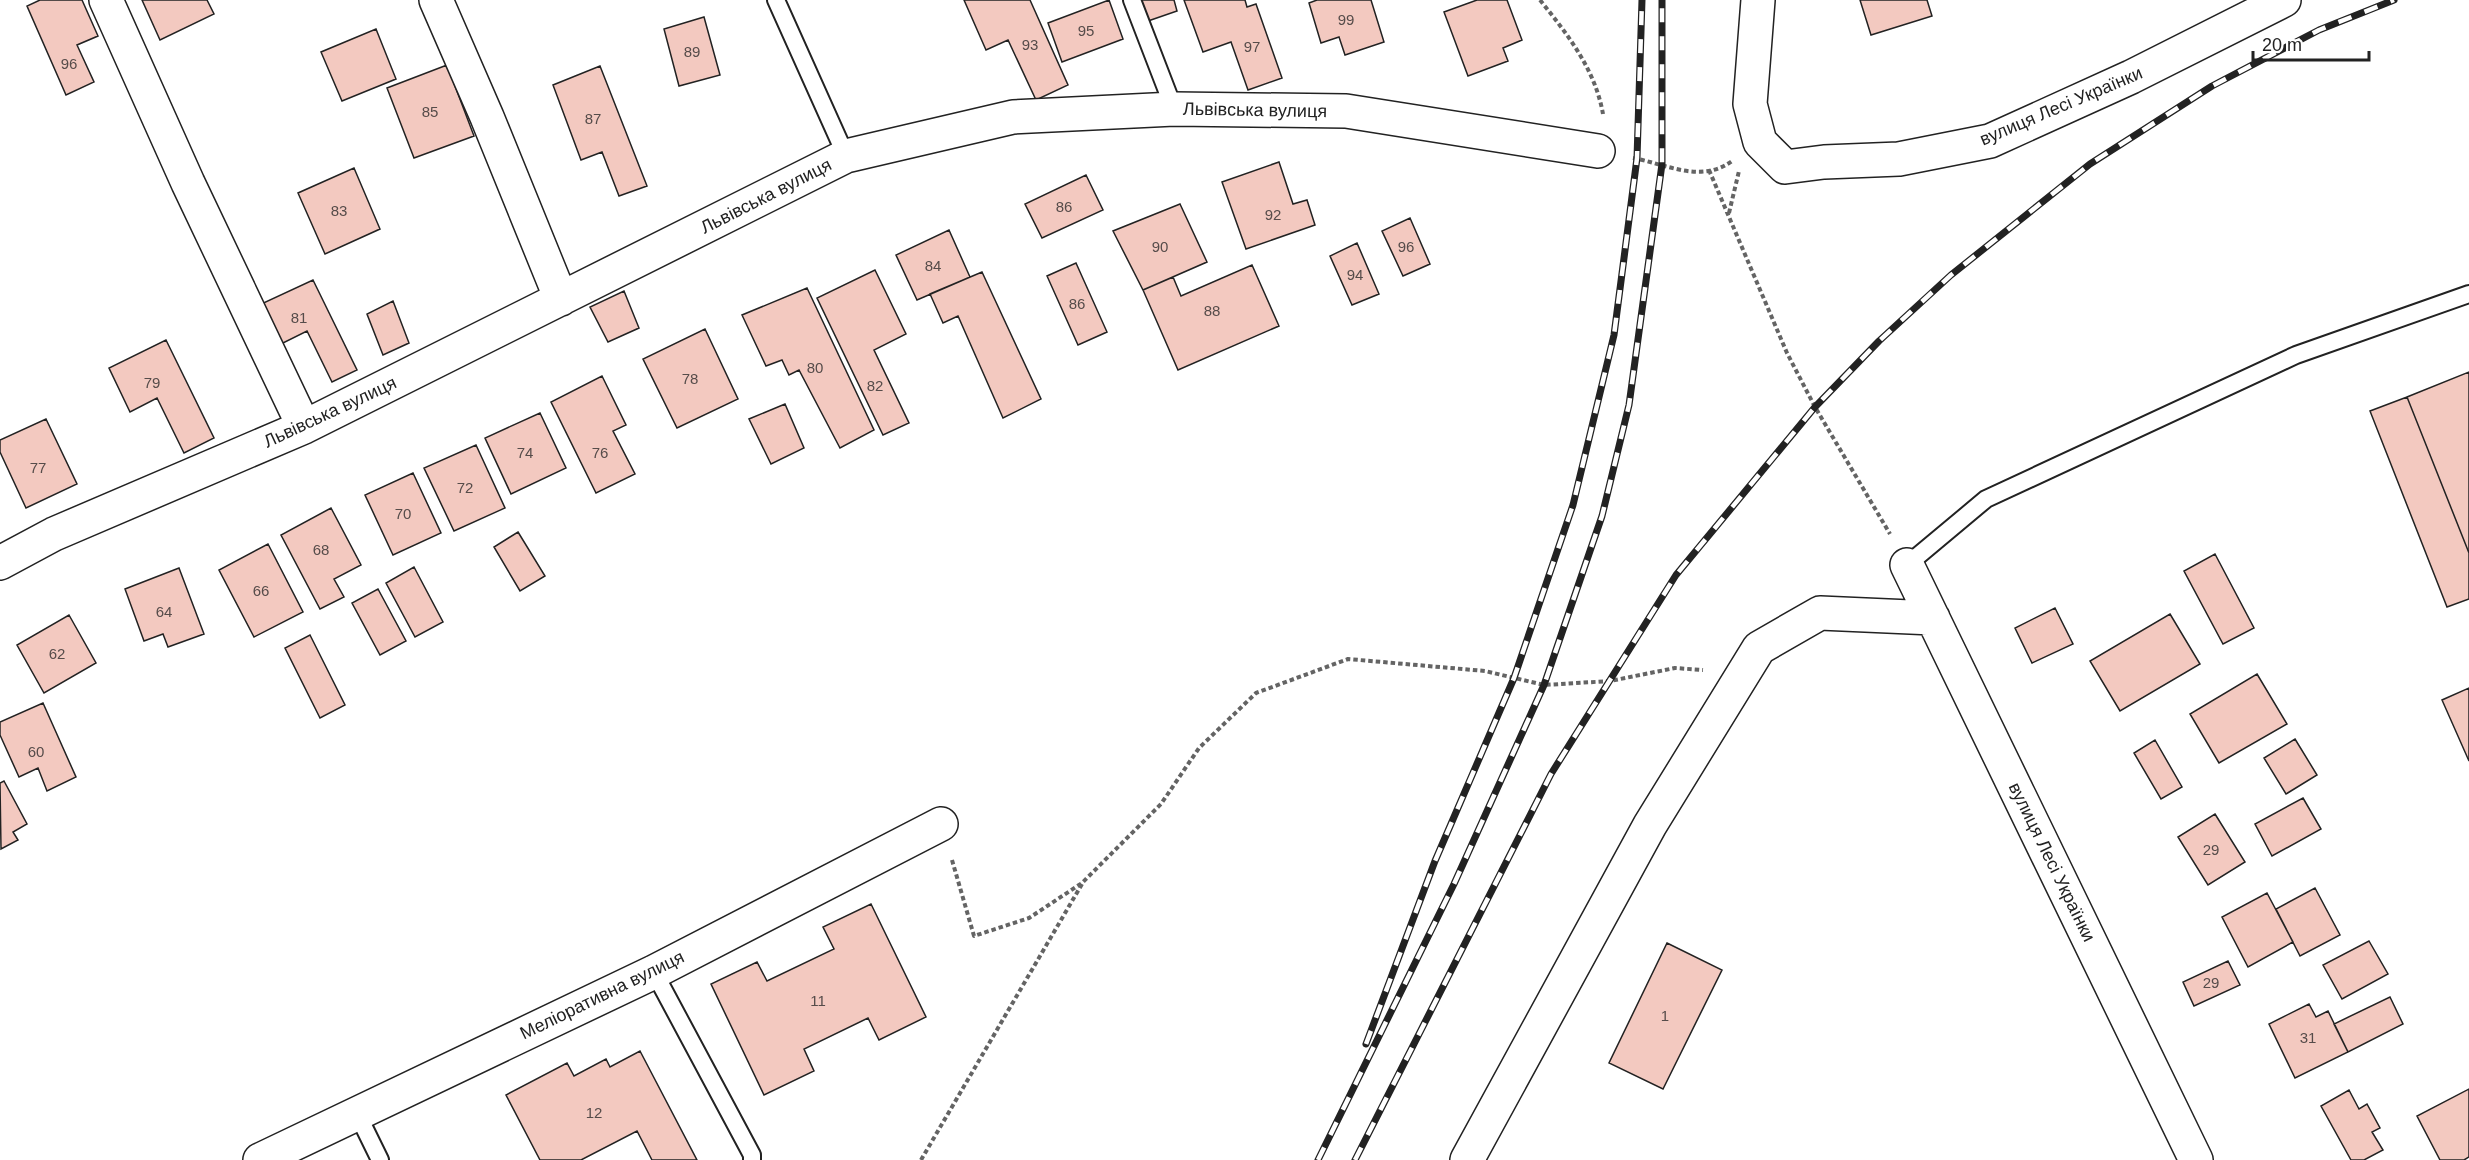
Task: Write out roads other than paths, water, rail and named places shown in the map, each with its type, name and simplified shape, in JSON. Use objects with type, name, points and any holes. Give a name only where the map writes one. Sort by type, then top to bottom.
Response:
[{"type":"street","points":[[106,0],[304,427]]},
{"type":"street","points":[[436,0],[487,117],[561,299]]},
{"type":"street","name":"вулиця Лесі Українки","points":[[1758,0],[1750,104],[1752,147],[1785,166],[1899,159],[1990,141],[2131,77],[2284,0]]},
{"type":"street","name":"Львівська вулиця","points":[[0,563],[54,534],[304,427],[846,156],[1013,117],[1174,109],[1346,111],[1603,152]]},
{"type":"street","name":"вулиця Лесі Українки","points":[[1907,565],[2196,1160]]},
{"type":"street","points":[[1467,1160],[1650,825],[1759,648],[1820,613],[1933,618]]},
{"type":"street","name":"Меліоративна вулиця","points":[[260,1160],[654,972],[942,824]]},
{"type":"lane","points":[[776,0],[846,156]]},
{"type":"lane","points":[[1132,0],[1174,109]]},
{"type":"lane","points":[[1907,565],[1986,499],[2296,355],[2469,294]]},
{"type":"lane","points":[[654,972],[752,1155],[752,1160]]},
{"type":"lane","points":[[357,1113],[380,1160]]},
{"type":"railway","points":[[1366,1044],[1435,861],[1514,678],[1573,505],[1614,335],[1637,158],[1642,0]]},
{"type":"railway","points":[[1318,1160],[1454,884],[1544,685],[1602,516],[1629,405],[1662,164],[1662,0]]},
{"type":"railway","points":[[1355,1160],[1551,774],[1676,575],[1815,407],[1879,341],[1951,275],[2090,164],[2212,86],[2319,30],[2394,0]]}]
